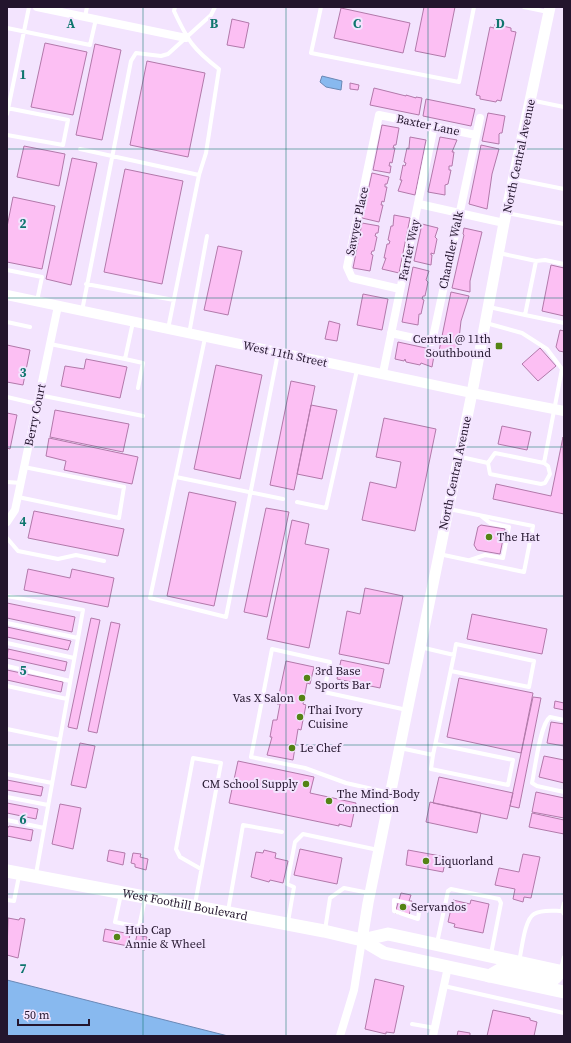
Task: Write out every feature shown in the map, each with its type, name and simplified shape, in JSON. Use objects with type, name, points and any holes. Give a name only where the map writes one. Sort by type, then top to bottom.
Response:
[{"type":"main road","name":"North Central Avenue","points":[[362,940],[390,793],[549,10]]},
{"type":"main road","name":"West Foothill Boulevard","points":[[13,872],[324,931],[362,940],[384,953],[564,992]]},
{"type":"main road","name":"West Foothill Boulevard","points":[[362,940],[388,934],[562,972]]},
{"type":"main road","points":[[489,976],[501,969],[549,978],[555,978],[562,972]]},
{"type":"street","points":[[37,7],[186,38]]},
{"type":"street","name":"Baxter Lane","points":[[379,115],[476,135]]},
{"type":"street","name":"Sawyer Place","points":[[379,115],[347,267],[352,278],[400,289]]},
{"type":"street","name":"Chandler Walk","points":[[391,333],[432,342],[480,118]]},
{"type":"street","name":"Farrier Way","points":[[383,373],[434,126]]},
{"type":"street","points":[[419,204],[460,213],[506,218]]},
{"type":"street","name":"West 11th Street","points":[[7,295],[133,321],[168,330],[564,411]]},
{"type":"street","name":"Berry Court","points":[[7,522],[15,510],[58,306]]},
{"type":"street","points":[[340,1036],[354,990],[362,940]]},
{"type":"street","points":[[434,1032],[448,967]]},
{"type":"lane","points":[[7,114],[29,7]]},
{"type":"lane","points":[[85,17],[87,7]]},
{"type":"lane","points":[[168,330],[199,175],[206,153],[219,70],[199,53],[186,38],[174,11],[175,7]]},
{"type":"lane","points":[[82,311],[86,284],[131,61],[136,53],[161,56],[168,54],[213,13],[215,7]]},
{"type":"lane","points":[[321,7],[311,52],[459,82],[474,7]]},
{"type":"lane","points":[[524,7],[549,10]]},
{"type":"lane","points":[[7,28],[90,45],[96,19]]},
{"type":"lane","points":[[530,100],[564,107]]},
{"type":"lane","points":[[7,135],[63,145],[68,120],[8,108]]},
{"type":"lane","points":[[80,149],[199,175]]},
{"type":"lane","points":[[514,179],[564,189]]},
{"type":"lane","points":[[506,218],[564,224]]},
{"type":"lane","points":[[189,334],[206,236]]},
{"type":"lane","points":[[499,253],[536,261],[545,260],[564,264]]},
{"type":"lane","points":[[525,315],[536,261]]},
{"type":"lane","points":[[7,270],[42,277],[37,301]]},
{"type":"lane","points":[[86,284],[174,300]]},
{"type":"lane","points":[[488,307],[564,323]]},
{"type":"lane","points":[[125,359],[133,321]]},
{"type":"lane","points":[[7,322],[30,327]]},
{"type":"lane","points":[[485,323],[522,333],[547,349],[562,369],[553,409],[544,463]]},
{"type":"lane","points":[[206,337],[150,598],[226,617],[278,352]]},
{"type":"lane","points":[[50,344],[143,363],[138,388]]},
{"type":"lane","points":[[297,502],[326,508],[358,368]]},
{"type":"lane","points":[[39,395],[143,416]]},
{"type":"lane","points":[[7,397],[37,404]]},
{"type":"lane","points":[[495,453],[544,463],[548,466],[550,474],[545,483],[541,484],[490,474],[488,463],[495,453]]},
{"type":"lane","points":[[458,457],[488,463]]},
{"type":"lane","points":[[18,497],[119,518],[124,488],[24,467]]},
{"type":"lane","points":[[176,477],[283,499]]},
{"type":"lane","points":[[7,482],[21,482]]},
{"type":"lane","points":[[439,554],[524,572],[533,526],[448,508]]},
{"type":"lane","points":[[470,560],[486,555],[503,558],[509,527],[490,523],[479,515]]},
{"type":"lane","points":[[7,538],[18,551],[58,559],[76,555],[104,561]]},
{"type":"lane","points":[[7,596],[83,610],[35,876]]},
{"type":"lane","points":[[7,622],[78,638]]},
{"type":"lane","points":[[7,644],[74,658]]},
{"type":"lane","points":[[436,744],[513,760],[508,785],[431,769],[433,755],[456,644],[534,661],[528,687],[451,671]]},
{"type":"lane","points":[[420,647],[454,655]]},
{"type":"lane","points":[[390,793],[346,783],[305,768],[251,757],[272,649],[330,662],[324,692],[407,710]]},
{"type":"lane","points":[[7,666],[70,681]]},
{"type":"lane","points":[[7,686],[67,699]]},
{"type":"lane","points":[[564,720],[550,717],[547,718],[532,783],[537,786],[564,792]]},
{"type":"lane","points":[[7,729],[60,740]]},
{"type":"lane","points":[[400,748],[433,755]]},
{"type":"lane","points":[[194,907],[221,763],[193,758],[176,849],[180,857],[201,869]]},
{"type":"lane","points":[[7,774],[52,783]]},
{"type":"lane","points":[[7,797],[48,805]]},
{"type":"lane","points":[[7,820],[44,828]]},
{"type":"lane","points":[[228,913],[243,825],[282,832]]},
{"type":"lane","points":[[288,924],[294,887],[287,884],[295,842],[303,834],[379,850]]},
{"type":"lane","points":[[7,900],[14,901],[13,872]]},
{"type":"lane","points":[[324,931],[330,898],[344,888],[370,894]]},
{"type":"lane","points":[[437,944],[448,891],[451,889],[499,900],[501,903],[490,956]]},
{"type":"lane","points":[[121,893],[116,922],[139,927],[146,898]]},
{"type":"lane","points":[[394,900],[420,906],[418,919],[394,912],[394,900]]},
{"type":"lane","points":[[519,962],[528,920],[534,914],[544,911],[563,912],[564,903]]},
{"type":"lane","points":[[562,972],[564,957]]},
{"type":"lane","points":[[444,986],[564,1013]]},
{"type":"lane","points":[[412,1024],[434,1032]]},
{"type":"water","points":[[322,76],[342,81],[341,90],[326,87],[320,82]]},
{"type":"water","points":[[7,980],[228,1036],[7,1036]]},
{"type":"building","points":[[424,7],[455,7],[445,57],[415,51]]},
{"type":"building","points":[[341,8],[410,23],[403,53],[334,38]]},
{"type":"building","points":[[232,19],[249,23],[244,48],[227,45]]},
{"type":"building","points":[[495,24],[511,28],[511,31],[516,32],[501,101],[497,100],[496,102],[480,99],[480,96],[476,95],[490,27],[494,28]]},
{"type":"building","points":[[45,43],[87,52],[73,115],[31,107]]},
{"type":"building","points":[[95,44],[121,50],[102,140],[76,135]]},
{"type":"building","points":[[147,61],[205,73],[188,157],[130,145]]},
{"type":"building","points":[[350,83],[359,85],[358,90],[350,89]]},
{"type":"building","points":[[374,88],[406,96],[422,98],[419,115],[370,105]]},
{"type":"building","points":[[426,99],[475,109],[471,126],[423,116]]},
{"type":"building","points":[[488,113],[505,116],[502,133],[499,134],[499,144],[482,141]]},
{"type":"building","points":[[382,125],[399,128],[396,145],[394,145],[393,148],[395,148],[392,163],[390,162],[389,166],[391,166],[390,173],[373,170]]},
{"type":"building","points":[[410,137],[426,140],[415,195],[398,191],[402,180],[400,180],[403,165],[405,166],[406,163],[404,162],[407,148],[409,149]]},
{"type":"building","points":[[440,137],[457,140],[452,152],[454,152],[452,166],[449,166],[449,170],[451,170],[448,184],[445,185],[445,195],[428,192]]},
{"type":"building","points":[[481,145],[499,149],[492,174],[487,209],[469,204]]},
{"type":"building","points":[[24,146],[65,154],[59,186],[17,177]]},
{"type":"building","points":[[72,158],[97,163],[71,285],[46,279]]},
{"type":"building","points":[[125,169],[183,181],[162,284],[104,272]]},
{"type":"building","points":[[372,173],[389,177],[387,184],[385,184],[385,187],[387,187],[384,202],[382,201],[381,205],[383,205],[379,222],[362,218]]},
{"type":"building","points":[[13,197],[55,206],[42,269],[7,262],[7,227]]},
{"type":"building","points":[[394,215],[410,218],[399,273],[382,269],[386,258],[384,258],[387,244],[389,244],[390,241],[388,240],[391,226],[393,226]]},
{"type":"building","points":[[362,223],[379,226],[378,233],[376,233],[375,236],[377,237],[374,251],[372,251],[371,254],[373,255],[370,271],[353,268]]},
{"type":"building","points":[[422,224],[438,228],[435,237],[437,239],[434,254],[431,253],[431,265],[414,261]]},
{"type":"building","points":[[464,228],[482,232],[470,281],[470,292],[452,288],[464,235]]},
{"type":"building","points":[[218,246],[242,251],[228,315],[204,310]]},
{"type":"building","points":[[551,265],[564,268],[564,316],[542,311]]},
{"type":"building","points":[[413,267],[429,271],[426,280],[428,282],[425,296],[423,296],[422,299],[424,300],[421,314],[419,314],[418,325],[402,322]]},
{"type":"building","points":[[451,292],[469,296],[461,321],[457,356],[439,351]]},
{"type":"building","points":[[363,294],[388,299],[382,330],[357,325]]},
{"type":"building","points":[[329,321],[340,324],[337,341],[325,339]]},
{"type":"building","points":[[560,330],[564,331],[564,352],[559,351],[556,347]]},
{"type":"building","points":[[398,342],[435,350],[432,367],[421,363],[420,365],[406,362],[405,359],[404,361],[395,359]]},
{"type":"building","points":[[7,345],[30,350],[23,385],[7,382]]},
{"type":"building","points":[[540,348],[556,366],[538,381],[522,364]]},
{"type":"building","points":[[86,359],[127,367],[120,398],[61,386],[65,366],[84,369]]},
{"type":"building","points":[[216,365],[262,375],[240,479],[194,469]]},
{"type":"building","points":[[291,381],[315,386],[294,490],[270,485]]},
{"type":"building","points":[[311,405],[337,410],[322,479],[297,474]]},
{"type":"building","points":[[55,410],[129,424],[123,452],[50,437]]},
{"type":"building","points":[[7,413],[17,415],[10,449],[7,448]]},
{"type":"building","points":[[384,418],[436,429],[415,531],[362,520],[370,482],[396,488],[401,462],[376,457]]},
{"type":"building","points":[[502,426],[531,432],[527,450],[498,444]]},
{"type":"building","points":[[563,437],[564,514],[493,499],[496,484],[551,496]]},
{"type":"building","points":[[49,438],[138,457],[132,484],[64,470],[66,461],[46,456]]},
{"type":"building","points":[[189,492],[236,502],[214,606],[167,596]]},
{"type":"building","points":[[266,508],[289,512],[267,617],[244,612]]},
{"type":"building","points":[[34,511],[124,529],[118,556],[28,538]]},
{"type":"building","points":[[292,520],[309,524],[305,544],[329,549],[309,648],[267,639]]},
{"type":"building","name":"The Hat","points":[[481,525],[505,529],[500,554],[477,550],[474,545],[478,527]]},
{"type":"building","points":[[28,569],[70,578],[72,569],[114,578],[108,607],[24,590]]},
{"type":"building","points":[[365,588],[403,596],[389,664],[339,654],[347,611],[360,614]]},
{"type":"building","points":[[7,603],[75,617],[72,632],[7,618]]},
{"type":"building","points":[[472,614],[547,629],[542,654],[467,639]]},
{"type":"building","points":[[91,618],[100,620],[77,729],[68,727]]},
{"type":"building","points":[[111,622],[120,624],[97,733],[88,731]]},
{"type":"building","points":[[7,627],[71,641],[68,650],[7,637]]},
{"type":"building","points":[[8,649],[67,662],[65,671],[7,658]]},
{"type":"building","points":[[341,660],[384,669],[380,688],[337,679]]},
{"type":"building","points":[[286,661],[314,667],[310,684],[307,683],[303,704],[306,705],[301,730],[298,729],[293,760],[267,755],[272,737],[270,737],[273,720],[277,720],[280,704],[277,704]]},
{"type":"building","points":[[7,670],[63,682],[61,692],[7,680]]},
{"type":"building","points":[[459,678],[533,693],[521,753],[447,737]]},
{"type":"building","points":[[533,697],[541,698],[519,808],[510,806]]},
{"type":"building","points":[[555,701],[564,703],[564,710],[554,708]]},
{"type":"building","points":[[551,722],[564,724],[564,746],[547,743]]},
{"type":"building","points":[[80,743],[95,746],[86,788],[71,785]]},
{"type":"building","points":[[544,756],[564,760],[564,783],[539,777]]},
{"type":"building","points":[[238,761],[314,777],[310,793],[356,803],[351,827],[339,824],[339,826],[229,803]]},
{"type":"building","points":[[439,777],[513,793],[507,819],[433,803]]},
{"type":"building","points":[[7,780],[43,787],[41,796],[7,790]]},
{"type":"building","points":[[536,792],[564,798],[564,818],[532,812]]},
{"type":"building","points":[[430,802],[481,813],[477,833],[426,822]]},
{"type":"building","points":[[7,803],[38,809],[36,819],[7,813]]},
{"type":"building","points":[[60,804],[81,808],[73,849],[52,844]]},
{"type":"building","points":[[532,813],[564,820],[564,834],[529,827]]},
{"type":"building","points":[[9,826],[33,830],[31,841],[7,836],[7,829]]},
{"type":"building","points":[[300,849],[342,858],[337,884],[294,875]]},
{"type":"building","points":[[109,850],[125,853],[123,865],[107,861]]},
{"type":"building","points":[[264,850],[276,853],[275,858],[288,861],[283,883],[270,880],[269,882],[251,877],[256,852],[263,853]]},
{"type":"building","name":"Liquorland","points":[[408,850],[446,857],[443,872],[406,865]]},
{"type":"building","points":[[133,853],[141,854],[140,857],[148,859],[146,870],[135,867],[135,864],[131,863]]},
{"type":"building","points":[[523,854],[540,857],[531,898],[524,897],[523,902],[513,899],[515,889],[495,885],[499,868],[519,872]]},
{"type":"building","name":"Servandos","points":[[401,893],[411,895],[409,901],[412,901],[409,916],[395,913]]},
{"type":"building","points":[[453,900],[470,904],[471,900],[489,904],[483,933],[454,927],[455,924],[448,922]]},
{"type":"building","points":[[8,918],[19,920],[20,918],[25,919],[18,958],[7,955]]},
{"type":"building","name":"Hub Cap Annie & Wheel","points":[[105,929],[130,934],[128,946],[103,941]]},
{"type":"building","points":[[137,935],[147,937],[145,950],[134,948]]},
{"type":"building","points":[[375,979],[404,986],[394,1033],[386,1032],[386,1034],[365,1029]]},
{"type":"building","points":[[493,1010],[530,1018],[530,1020],[537,1022],[534,1036],[487,1036]]},
{"type":"building","points":[[458,1031],[470,1033],[470,1036],[457,1036]]},
{"type":"place","name":"Central @ 11th Southbound","points":[[499,346]]},
{"type":"place","name":"The Hat","points":[[489,537]]},
{"type":"place","name":"3rd Base Sports Bar","points":[[307,678]]},
{"type":"place","name":"Vas X Salon","points":[[302,698]]},
{"type":"place","name":"Thai Ivory Cuisine","points":[[300,717]]},
{"type":"place","name":"Le Chef","points":[[292,748]]},
{"type":"place","name":"CM School Supply","points":[[306,784]]},
{"type":"place","name":"The Mind-Body Connection","points":[[329,801]]},
{"type":"place","name":"Liquorland","points":[[426,861]]},
{"type":"place","name":"Servandos","points":[[403,907]]},
{"type":"place","name":"Hub Cap Annie & Wheel","points":[[117,937]]}]
